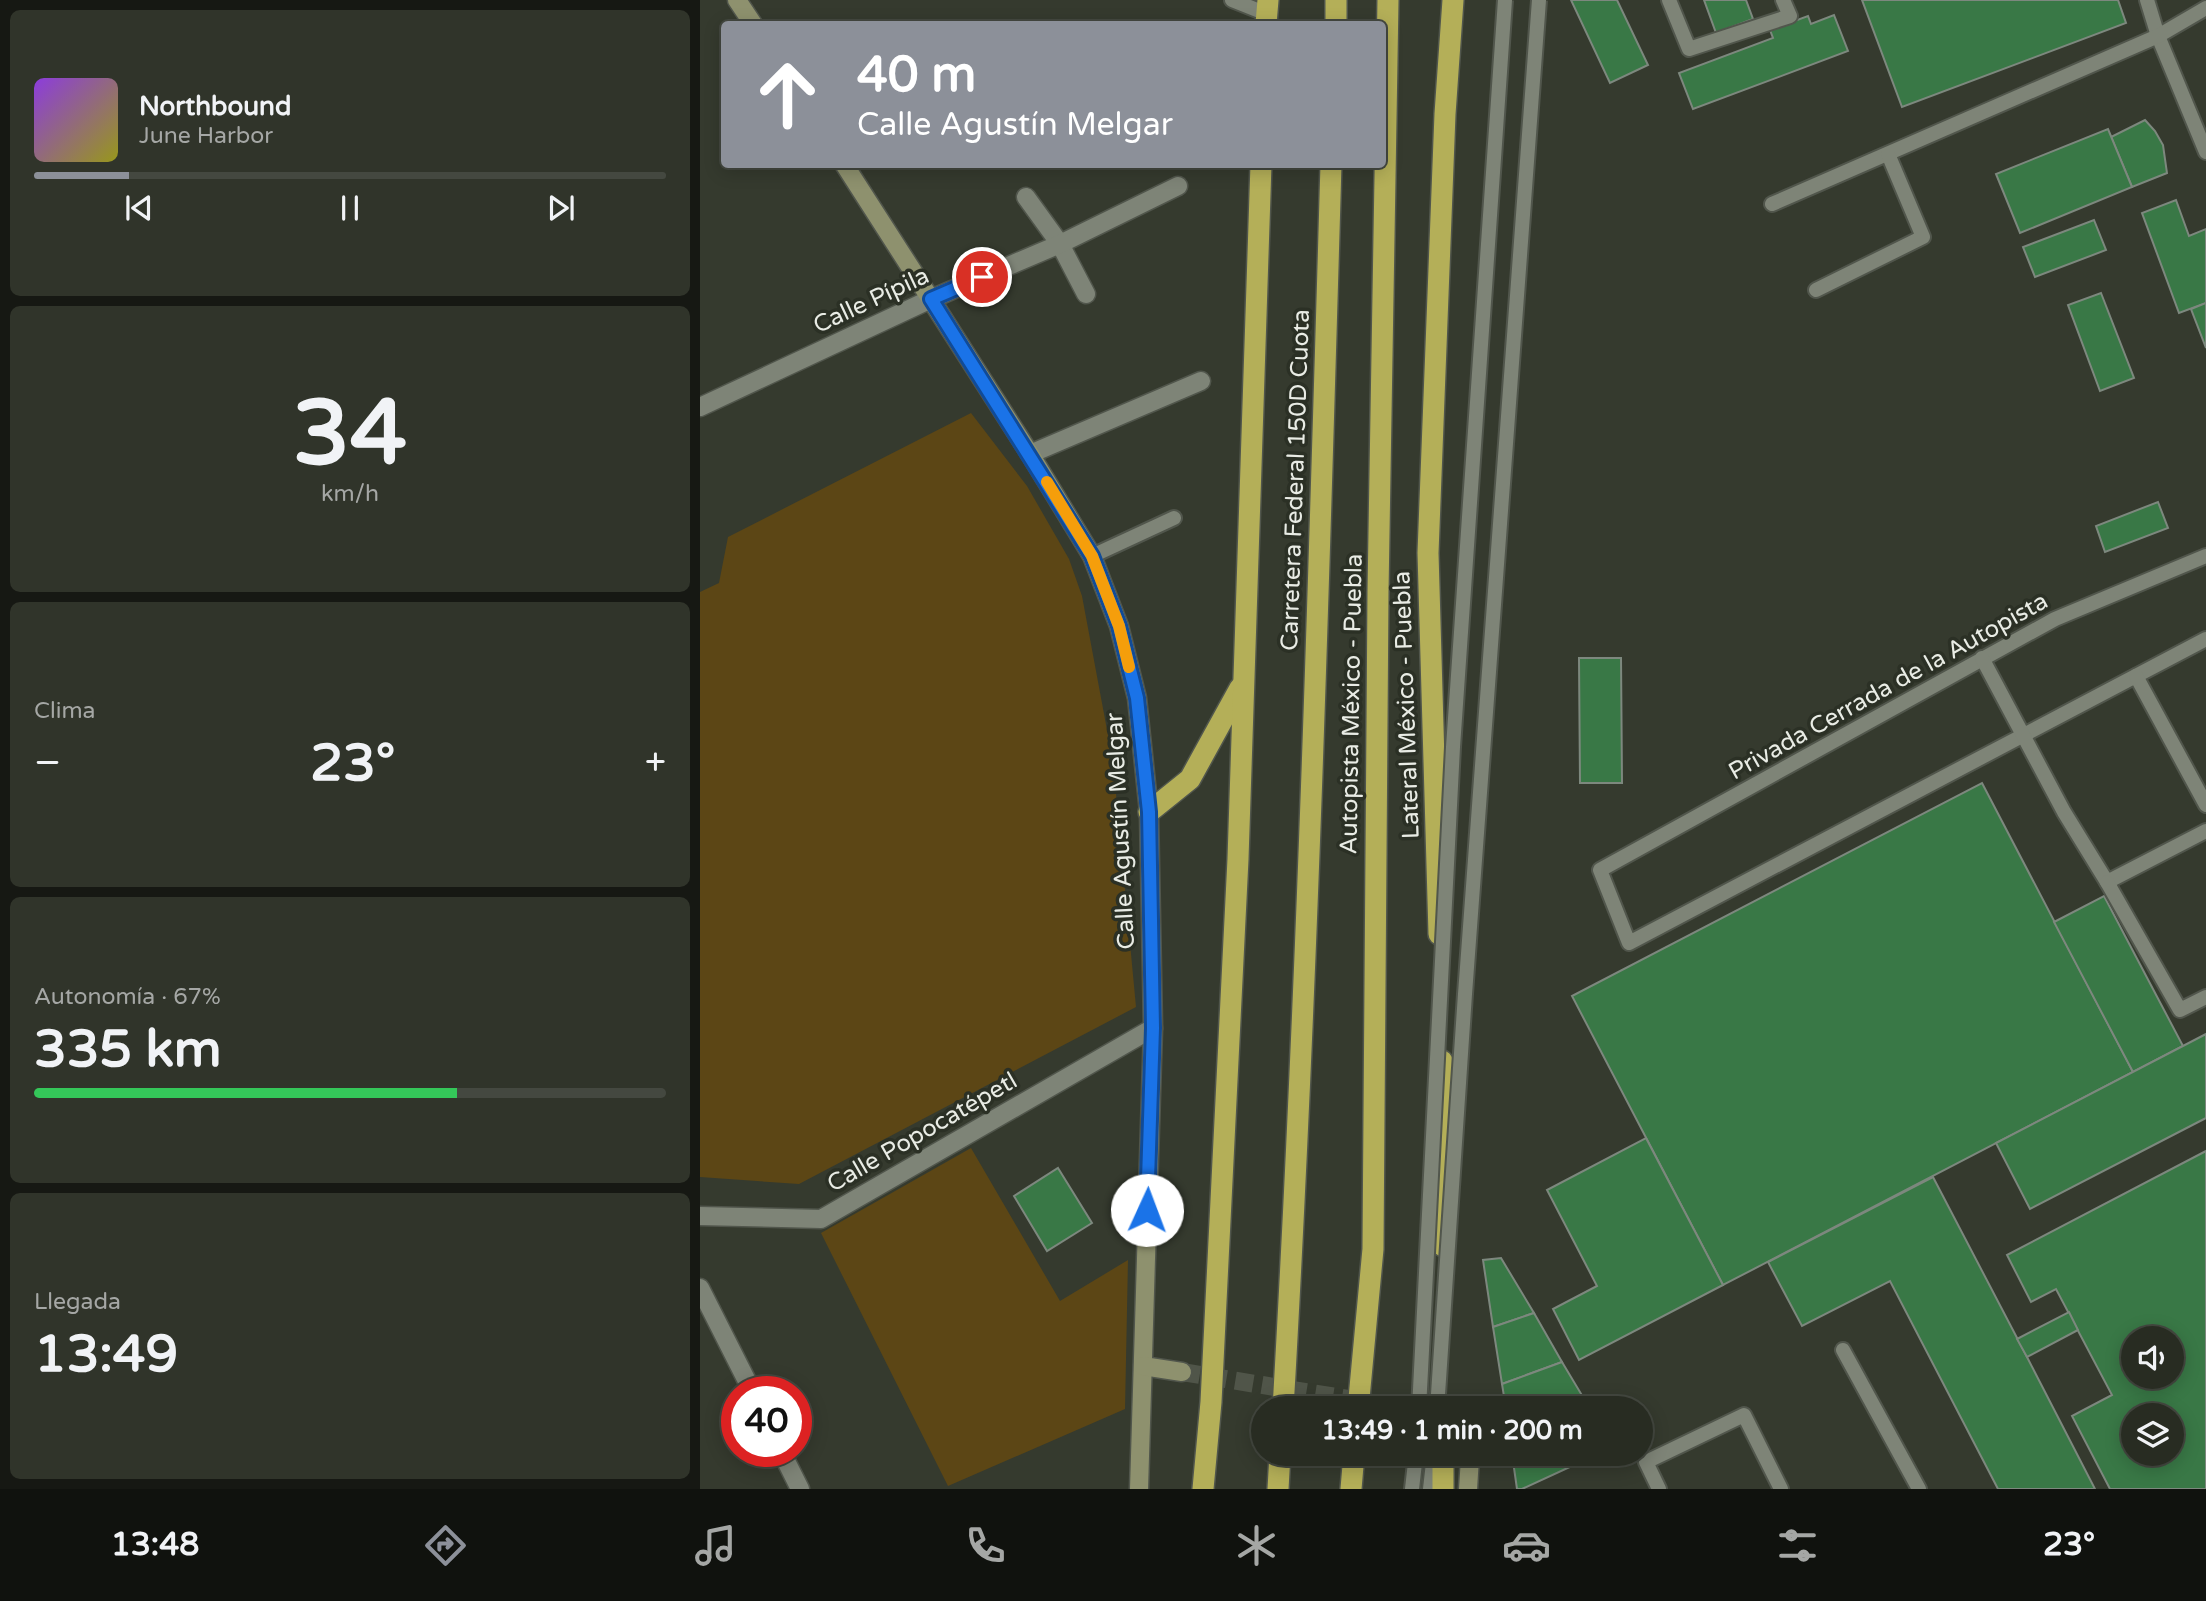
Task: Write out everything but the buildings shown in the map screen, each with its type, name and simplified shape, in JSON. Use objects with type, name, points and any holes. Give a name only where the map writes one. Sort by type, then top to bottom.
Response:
[{"type":"highway","points":[[1336,0],[1336,21]]},
{"type":"highway","name":"Autopista México - Puebla","points":[[1386,121],[1388,0]]},
{"type":"highway","name":"Lateral México - Puebla","points":[[1443,1396],[1443,1074],[1428,553],[1445,114],[1453,0]]},
{"type":"highway","points":[[1203,1489],[1211,1402],[1239,846],[1261,168]]},
{"type":"highway","name":"Carretera Federal 150D Cuota","points":[[1312,796],[1331,168]]},
{"type":"highway","name":"Autopista México - Puebla","points":[[1359,1396],[1373,1249],[1378,606],[1385,168]]},
{"type":"highway","points":[[1149,812],[1190,779],[1243,684]]},
{"type":"highway","name":"Autopista México - Puebla","points":[[1284,1396],[1312,796]]},
{"type":"highway","points":[[1278,1489],[1279,1466]]},
{"type":"highway","points":[[1351,1489],[1353,1466]]},
{"type":"highway","points":[[1443,1466],[1443,1489]]},
{"type":"street","points":[[737,0],[751,21]]},
{"type":"street","name":"Calle Agustín Melgar","points":[[847,168],[1030,454],[1092,556],[1119,626],[1137,698],[1149,812],[1153,1028],[1139,1489]]},
{"type":"street","name":"Calle Pípila","points":[[700,407],[931,299],[1060,244],[1178,186]]},
{"type":"street","points":[[1026,197],[1060,244],[1086,295]]},
{"type":"street","points":[[1030,454],[1201,381]]},
{"type":"street","name":"Calle Popocatépetl","points":[[700,1216],[821,1219],[1153,1028]]},
{"type":"street","points":[[700,1288],[744,1376]]},
{"type":"street","points":[[1143,1366],[1182,1372]]},
{"type":"street","points":[[1468,1489],[1470,1466]]},
{"type":"street","points":[[789,1467],[800,1489]]},
{"type":"lane","points":[[1232,0],[1267,13]]},
{"type":"lane","points":[[1420,1396],[1452,747],[1505,0]]},
{"type":"lane","points":[[1438,1396],[1539,0]]},
{"type":"lane","points":[[1669,0],[1689,50],[1790,16],[1783,0]]},
{"type":"lane","points":[[2147,0],[2158,36],[2206,152]]},
{"type":"lane","points":[[1772,204],[2158,36],[2206,8]]},
{"type":"lane","points":[[1816,290],[1923,237],[1888,154]]},
{"type":"lane","points":[[1092,556],[1174,518]]},
{"type":"lane","name":"Privada Cerrada de la Autopista","points":[[2023,736],[1629,943],[1600,870],[2055,619],[2206,556]]},
{"type":"lane","points":[[2023,736],[2206,639]]},
{"type":"lane","points":[[1982,658],[2063,812],[2107,881],[2180,1010],[2206,997]]},
{"type":"lane","points":[[2136,676],[2206,805]]},
{"type":"lane","points":[[2107,881],[2206,831]]},
{"type":"lane","points":[[1843,1350],[1919,1489]]},
{"type":"lane","points":[[1659,1489],[1646,1462],[1744,1415],[1781,1489]]},
{"type":"lane","points":[[1412,1489],[1415,1466]]},
{"type":"lane","points":[[1430,1489],[1433,1466]]},
{"type":"shaded area","points":[[971,413],[1027,486],[1069,559],[1082,596],[1113,762],[1136,1007],[799,1184],[700,1177],[700,592],[719,583],[728,537]]},
{"type":"shaded area","points":[[971,1148],[1060,1301],[1128,1260],[1125,1409],[948,1486],[821,1233]]},
{"type":"tunnel","points":[[1182,1372],[1330,1396]]},
{"type":"slow traffic","points":[[1047,482],[1092,556],[1119,626],[1129,667]]},
{"type":"route","points":[[982,277],[931,299],[1092,556],[1119,626],[1137,698],[1149,812],[1153,1028],[1147,1210]]}]
